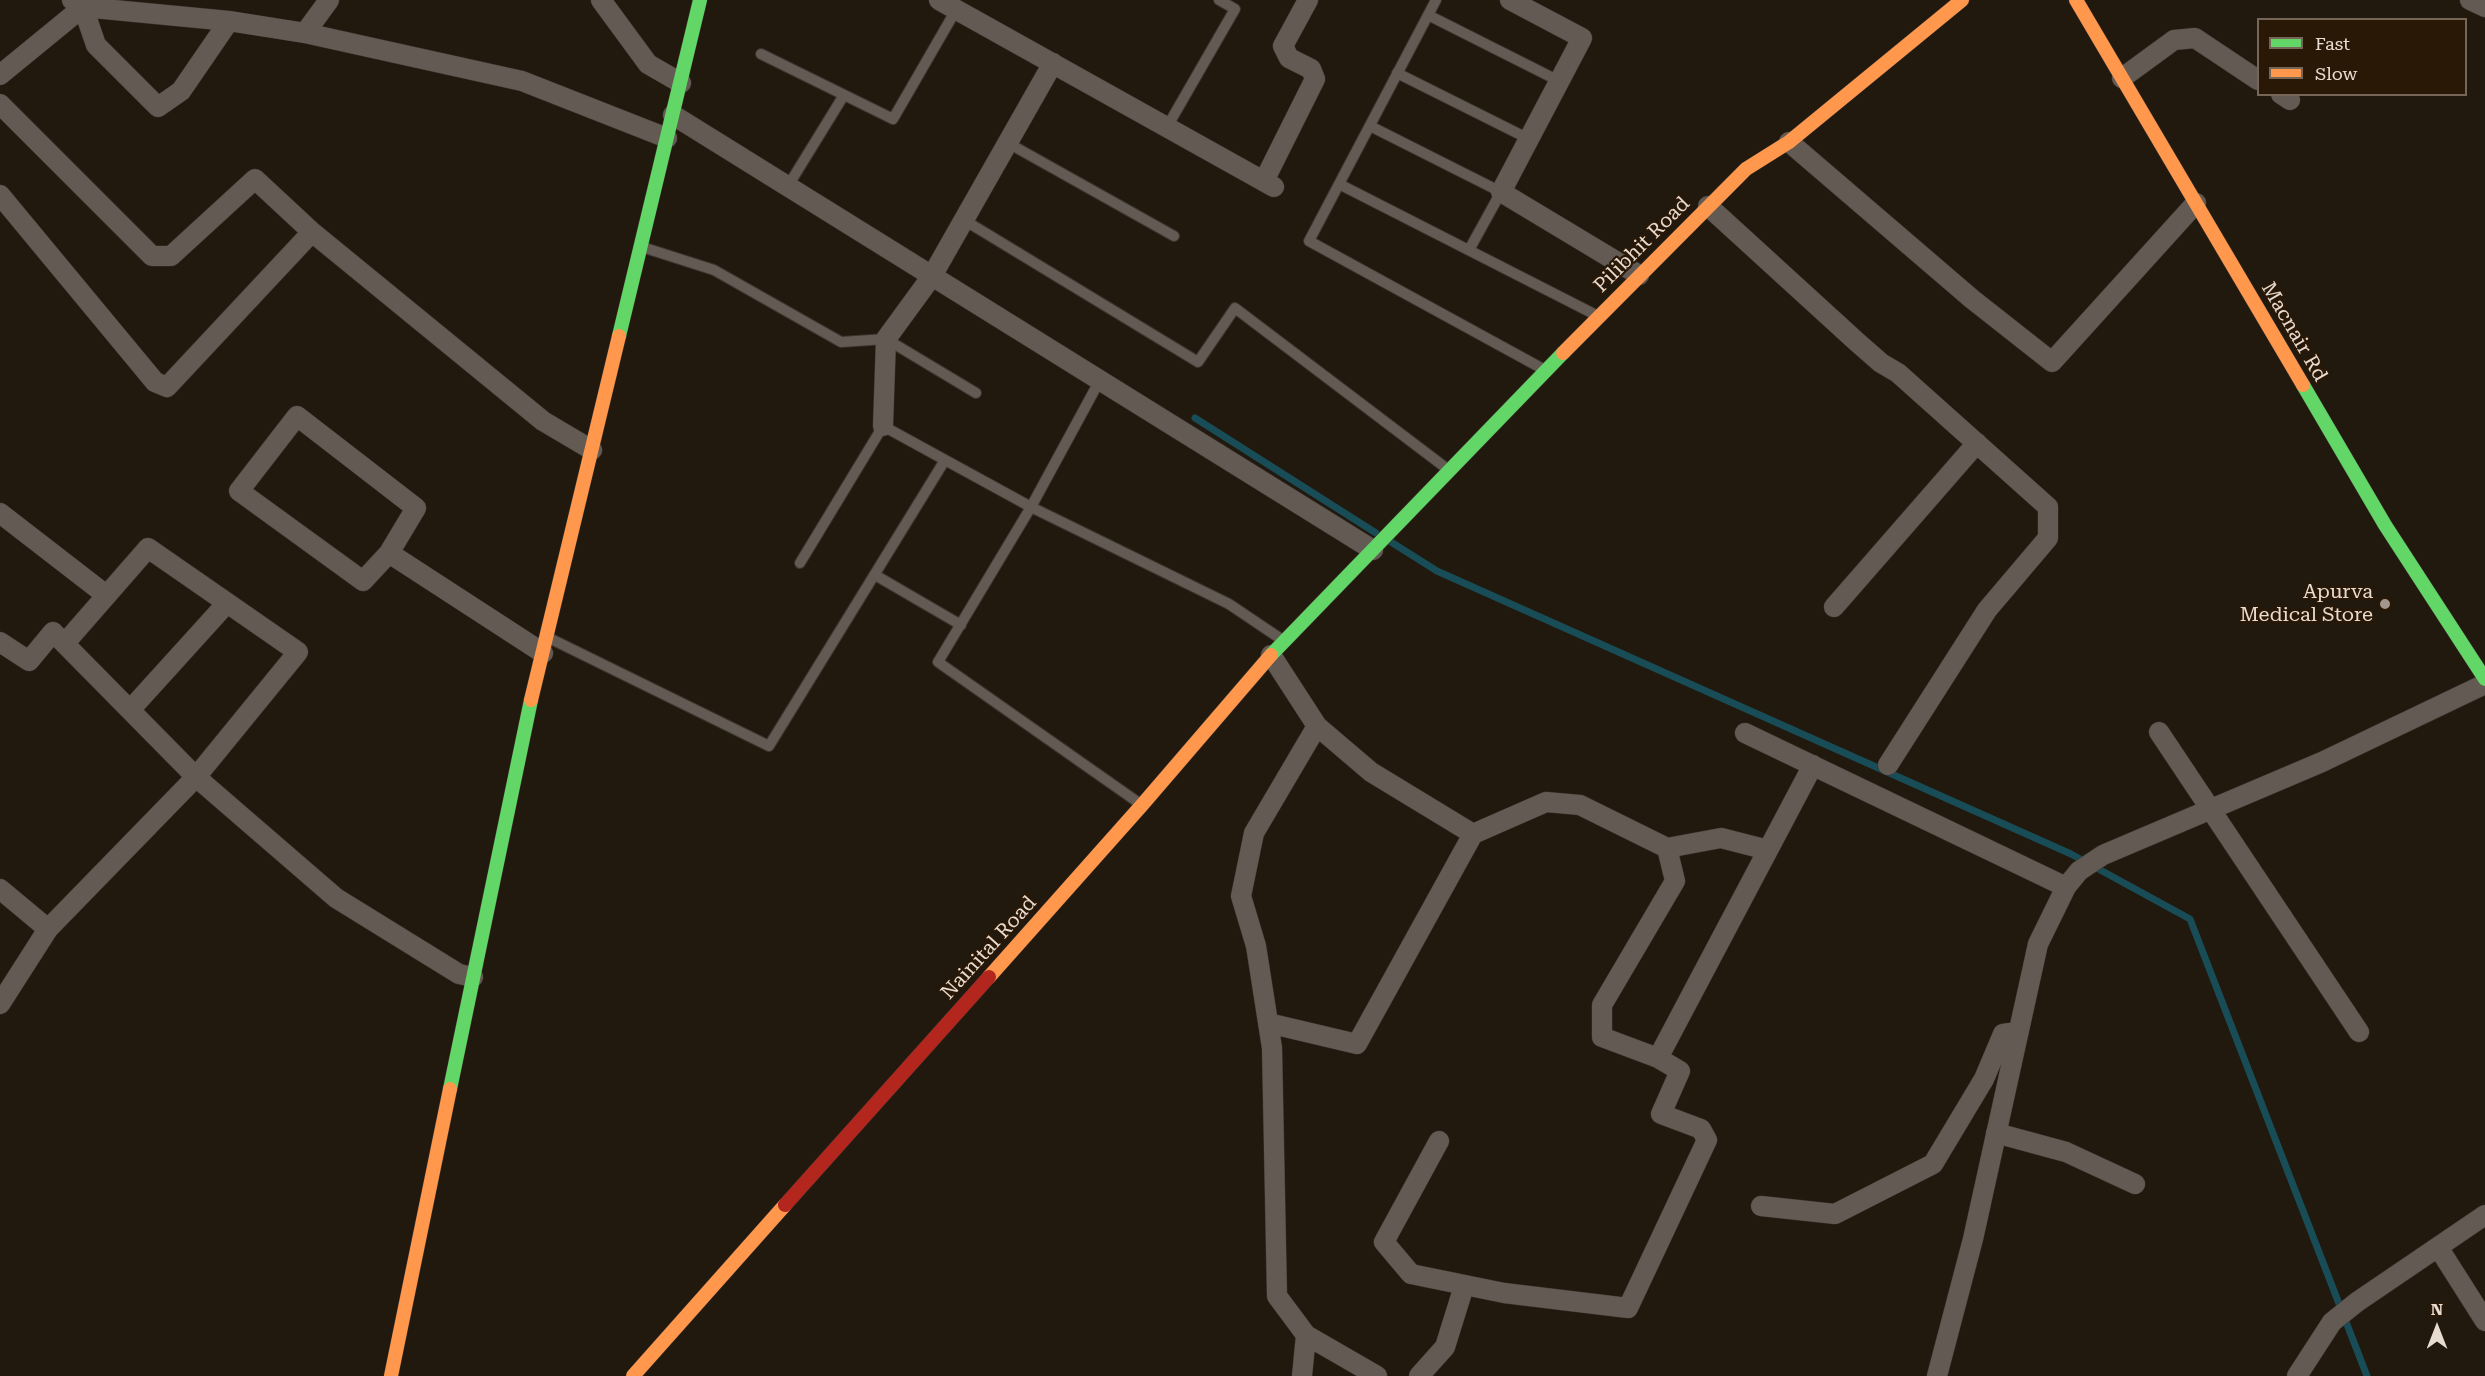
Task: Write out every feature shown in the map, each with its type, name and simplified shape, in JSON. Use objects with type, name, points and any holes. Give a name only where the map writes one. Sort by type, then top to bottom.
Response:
[{"type":"main road","points":[[391,1376],[528,714],[700,0]]},
{"type":"main road","name":"Pilibhit Road","points":[[1374,548],[1639,275],[1746,169],[1789,142],[1962,0]]},
{"type":"main road","name":"Macnair Rd","points":[[2076,0],[2385,525],[2485,679]]},
{"type":"main road","name":"Nainital Road","points":[[633,1376],[1142,805],[1278,648],[1374,548]]},
{"type":"street","points":[[305,33],[329,0]]},
{"type":"street","points":[[601,0],[648,64],[681,83]]},
{"type":"street","points":[[947,5],[1269,184],[1315,80],[1311,69],[1288,58],[1283,46],[1308,0]]},
{"type":"street","points":[[1510,0],[1582,38],[1501,192],[1639,275]]},
{"type":"street","points":[[2470,0],[2485,7]]},
{"type":"street","points":[[80,2],[96,45],[158,107],[181,92],[229,21]]},
{"type":"street","points":[[0,75],[80,2],[305,33],[522,81],[667,138]]},
{"type":"street","points":[[2122,78],[2174,40],[2194,38],[2257,79]]},
{"type":"street","points":[[883,426],[886,339],[932,276],[1053,63]]},
{"type":"street","points":[[0,104],[152,256],[171,256],[255,179],[312,232],[543,421],[592,450]]},
{"type":"street","points":[[673,115],[1374,548]]},
{"type":"street","points":[[1789,142],[1972,299],[2052,362],[2196,203]]},
{"type":"street","points":[[0,195],[155,381],[167,387],[312,232]]},
{"type":"street","points":[[1708,206],[1857,342],[1881,363],[1898,373],[2048,507],[2048,538],[1988,610],[1887,765]]},
{"type":"street","points":[[297,416],[416,508],[389,553],[363,581],[239,491],[297,416]]},
{"type":"street","points":[[1834,606],[1977,443]]},
{"type":"street","points":[[0,513],[106,595]]},
{"type":"street","points":[[0,1004],[48,929],[196,777],[298,652],[147,548],[64,643]]},
{"type":"street","points":[[389,553],[545,645]]},
{"type":"street","points":[[130,710],[227,603]]},
{"type":"street","points":[[0,642],[29,661],[53,632],[196,777],[336,898],[459,974],[473,977]]},
{"type":"street","points":[[1278,648],[1317,726],[1371,772],[1473,834]]},
{"type":"street","points":[[1938,1376],[1973,1239],[2038,944],[2066,887],[2079,871],[2103,855],[2322,762],[2485,684]]},
{"type":"street","points":[[1317,726],[1254,833],[1241,896],[1256,946],[1272,1048],[1277,1296],[1306,1335],[1377,1376]]},
{"type":"street","points":[[2158,732],[2212,809],[2358,1032]]},
{"type":"street","points":[[1745,733],[2066,887]]},
{"type":"street","points":[[1658,1058],[1813,765]]},
{"type":"street","points":[[1268,1023],[1357,1044],[1473,834],[1546,802],[1580,805],[1667,848],[1721,838],[1768,850]]},
{"type":"street","points":[[1439,1141],[1384,1242],[1411,1274],[1464,1286],[1628,1308],[1707,1140],[1701,1129],[1661,1114],[1680,1071],[1658,1058],[1602,1037],[1602,1005],[1675,881],[1667,848]]},
{"type":"street","points":[[0,889],[48,929]]},
{"type":"street","points":[[1761,1206],[1835,1214],[1933,1164],[1984,1079],[2003,1034],[2017,1032]]},
{"type":"street","points":[[1996,1133],[2066,1152],[2135,1185]]},
{"type":"street","points":[[2297,1376],[2332,1322],[2357,1302],[2485,1215]]},
{"type":"street","points":[[2438,1247],[2485,1321]]},
{"type":"street","points":[[1419,1376],[1445,1347],[1464,1286]]},
{"type":"street","points":[[1302,1376],[1306,1335]]},
{"type":"lane","points":[[1167,127],[1235,9],[1219,0]]},
{"type":"lane","points":[[1436,0],[1310,241],[1546,371]]},
{"type":"lane","points":[[761,54],[893,119],[947,5]]},
{"type":"lane","points":[[1428,15],[1559,81]]},
{"type":"lane","points":[[1397,73],[1529,139]]},
{"type":"lane","points":[[788,186],[844,95]]},
{"type":"lane","points":[[1370,126],[1501,192],[1469,250]]},
{"type":"lane","points":[[1008,143],[1174,236]]},
{"type":"lane","points":[[1339,184],[1599,316]]},
{"type":"lane","points":[[964,220],[1198,362],[1234,308],[1449,471]]},
{"type":"lane","points":[[641,247],[714,270],[841,342],[886,339],[976,393]]},
{"type":"lane","points":[[1100,380],[1031,507],[938,662],[1142,805]]},
{"type":"lane","points":[[800,563],[883,426],[1031,507],[1229,604],[1278,648]]},
{"type":"lane","points":[[545,645],[769,746],[945,460]]},
{"type":"lane","points":[[875,574],[961,625]]},
{"type":"waterway","points":[[1195,418],[1376,533]]},
{"type":"waterway","points":[[1391,542],[1437,571],[2071,854],[2190,919],[2367,1376]]},
{"type":"traffic: fast","points":[[619,336],[700,0]]},
{"type":"traffic: fast","points":[[1271,655],[1563,353]]},
{"type":"traffic: fast","points":[[2303,385],[2385,525],[2485,679]]},
{"type":"traffic: fast","points":[[450,1089],[531,700]]},
{"type":"traffic: slow","points":[[1563,353],[1746,169],[1789,142],[1962,0]]},
{"type":"traffic: slow","points":[[2076,0],[2303,385]]},
{"type":"traffic: slow","points":[[531,700],[619,336]]},
{"type":"traffic: slow","points":[[989,977],[1271,655]]},
{"type":"traffic: slow","points":[[391,1376],[450,1089]]},
{"type":"traffic: slow","points":[[633,1376],[785,1205]]},
{"type":"traffic: jam","points":[[785,1205],[989,977]]},
{"type":"place","name":"Apurva Medical Store","points":[[2385,604]]}]
